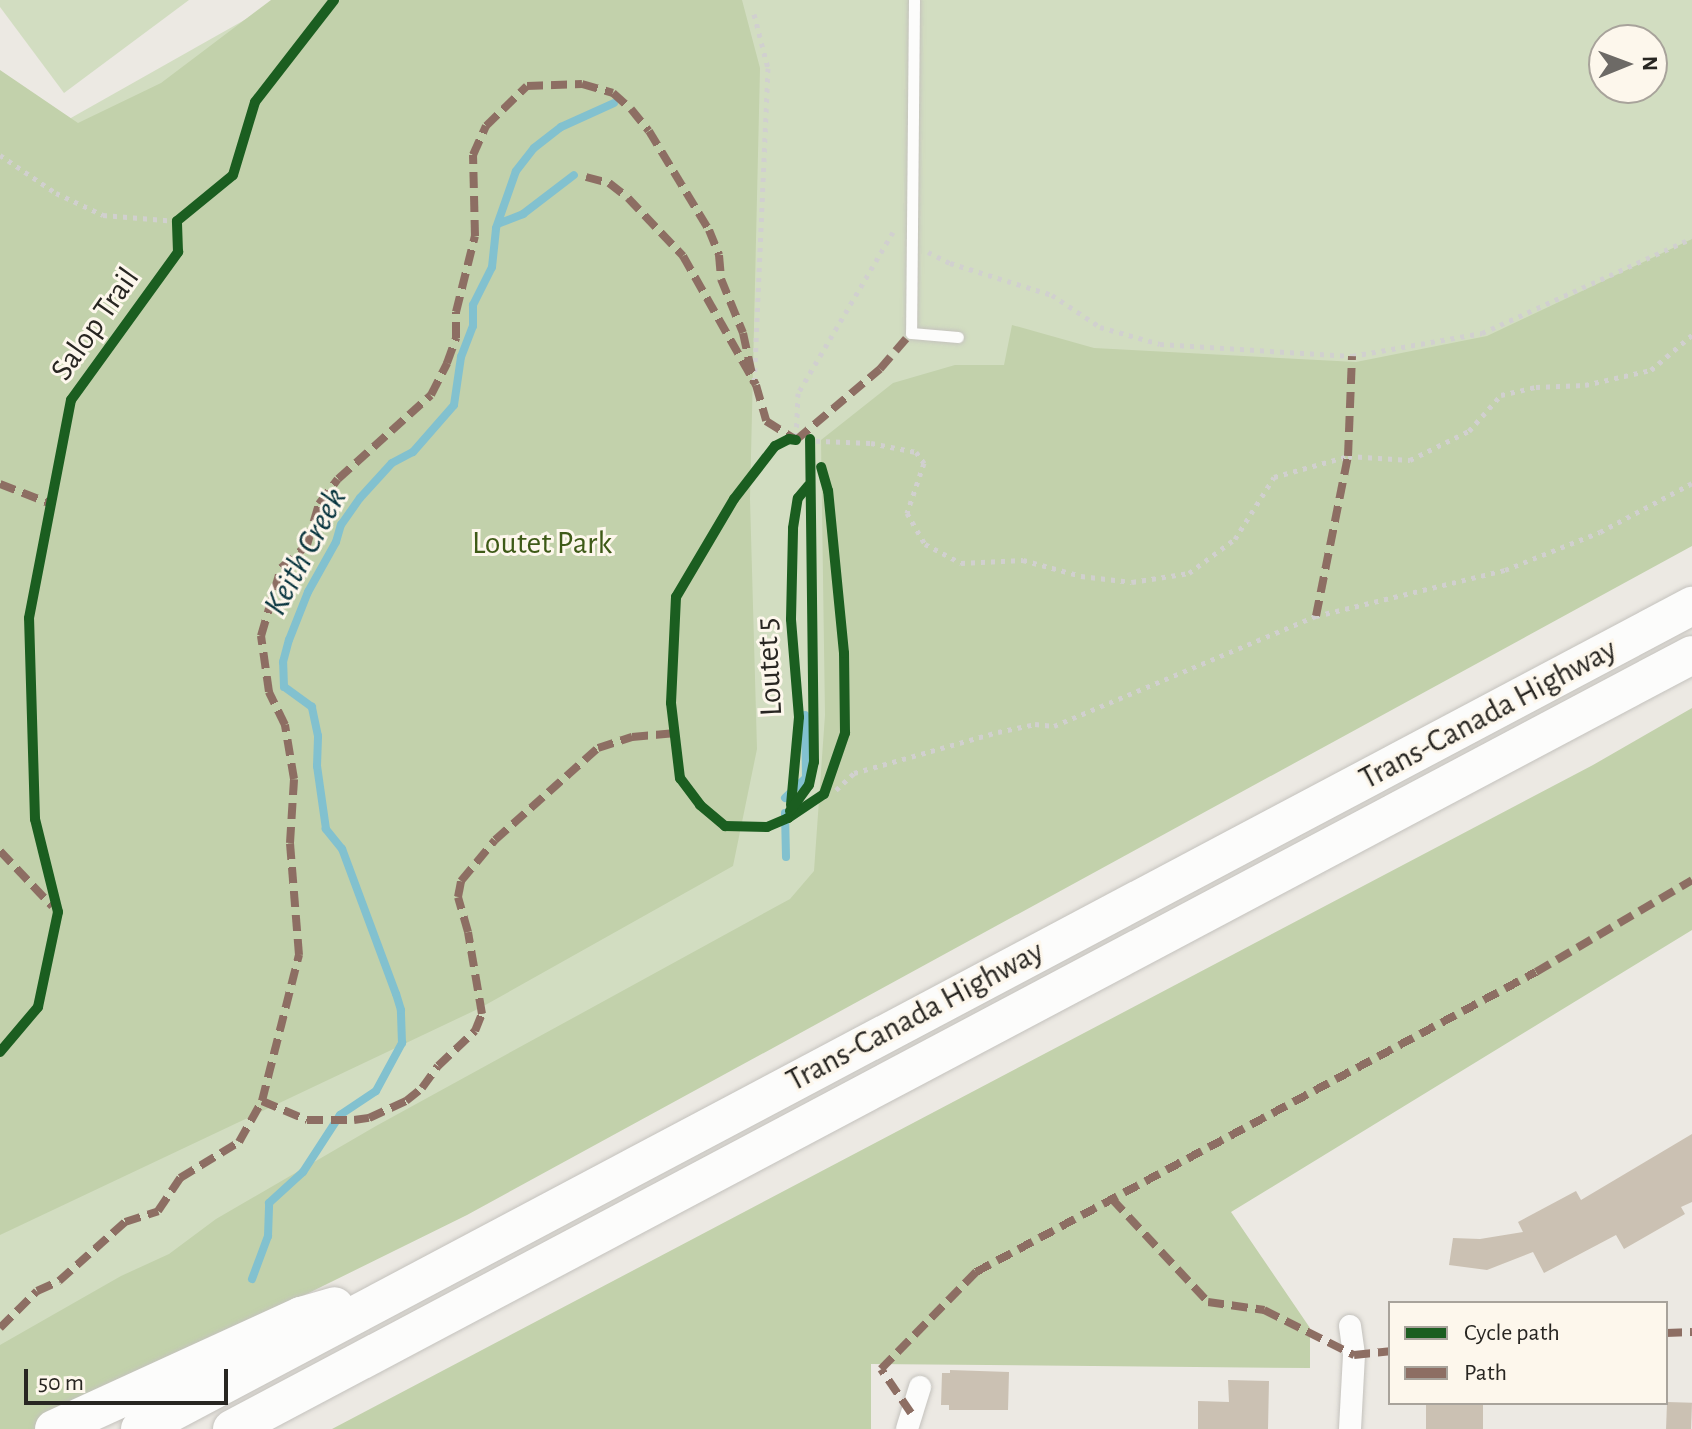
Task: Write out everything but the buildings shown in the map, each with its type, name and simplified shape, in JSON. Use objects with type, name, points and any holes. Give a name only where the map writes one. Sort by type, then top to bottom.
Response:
[{"type":"highway","name":"Trans-Canada Highway","points":[[140,1429],[1692,606]]},
{"type":"highway","name":"Trans-Canada Highway","points":[[232,1429],[1692,655]]},
{"type":"highway","points":[[54,1429],[301,1316],[426,1279]]},
{"type":"street","points":[[1350,1326],[1354,1355],[1350,1429]]},
{"type":"street","points":[[907,1429],[920,1387]]},
{"type":"lane","points":[[914,0],[911,333],[958,337]]},
{"type":"path","points":[[754,14],[768,68],[754,383]]},
{"type":"path","points":[[0,155],[56,193],[103,215],[177,221],[188,212]]},
{"type":"path","points":[[177,221],[177,237]]},
{"type":"path","points":[[1692,238],[1482,333],[1352,356],[1160,344],[1130,336],[1100,327],[1052,295],[950,263],[928,252],[913,228],[894,229],[798,393],[793,439],[815,445],[916,452],[924,463],[907,513],[925,544],[961,563],[1023,560],[1081,576],[1132,582],[1189,573],[1235,539],[1274,477],[1348,456],[1410,460],[1469,431],[1501,395],[1536,387],[1585,385],[1651,370],[1692,335]]},
{"type":"path","points":[[824,794],[854,773],[998,732],[1035,724],[1054,726],[1316,616],[1505,570],[1600,532],[1692,483]]},
{"type":"green space","points":[[0,0],[189,0],[64,93],[0,7]]},
{"type":"green space","points":[[271,0],[742,0],[760,68],[750,499],[757,749],[733,866],[480,1008],[0,1235],[0,70],[78,123],[161,83]]},
{"type":"green space","name":"Loutet Park","points":[[280,0],[1692,0],[1692,545],[0,1429],[0,158]]},
{"type":"green space","points":[[1692,239],[1692,546],[467,1215],[185,1354],[61,1429],[0,1429],[0,1345],[121,1276],[169,1254],[216,1219],[376,1126],[790,899],[814,871],[825,715],[821,440],[893,383],[955,365],[1004,365],[1012,325],[1094,348],[1356,362],[1487,336]]},
{"type":"green space","points":[[1692,708],[1692,930],[1231,1212],[1310,1328],[1310,1368],[871,1364],[871,1429],[332,1429],[1593,765]]},
{"type":"waterway","name":"Keith Creek","points":[[252,1279],[268,1236],[269,1203],[303,1172],[340,1115],[376,1091],[402,1043],[401,1010],[396,994],[342,849],[326,829],[317,766],[318,736],[312,707],[284,687],[283,662],[289,640],[308,592],[336,542],[341,525],[360,498],[392,463],[413,452],[454,405],[461,357],[473,326],[473,305],[492,267],[496,228],[516,171],[534,148],[561,127],[614,103]]},
{"type":"waterway","points":[[500,223],[523,214],[574,175]]},
{"type":"waterway","points":[[785,798],[806,778],[805,715]]},
{"type":"waterway","points":[[785,813],[786,857]]},
{"type":"marked path","points":[[0,1328],[37,1291],[59,1281],[125,1222],[158,1211],[180,1178],[239,1142],[262,1101],[299,955],[290,843],[294,779],[285,725],[269,692],[261,636],[281,568],[307,545],[319,504],[338,479],[431,395],[447,363],[456,338],[456,312],[475,236],[473,155],[486,126],[527,86],[582,84],[613,93],[649,131],[709,230],[719,255],[721,279],[743,333],[754,383]]},
{"type":"marked path","points":[[586,177],[609,183],[628,198],[683,256],[756,385],[766,421],[796,440],[880,369],[911,333]]},
{"type":"marked path","points":[[1316,616],[1348,456],[1352,356]]},
{"type":"marked path","points":[[0,484],[51,504]]},
{"type":"marked path","points":[[262,1101],[307,1120],[354,1120],[369,1118],[406,1101],[422,1088],[438,1066],[475,1031],[482,1014],[468,932],[458,897],[461,881],[495,840],[598,748],[632,737],[676,733]]},
{"type":"marked path","points":[[0,851],[52,906]]},
{"type":"marked path","points":[[911,1413],[881,1369],[976,1272],[1536,972],[1692,880]]},
{"type":"marked path","points":[[1112,1199],[1208,1302],[1264,1310],[1354,1355],[1388,1351]]},
{"type":"marked path","points":[[1668,1333],[1692,1332]]},
{"type":"cycle path","name":"Salop Trail","points":[[0,1052],[38,1007],[58,912],[35,819],[29,618],[71,400],[178,252],[177,221],[233,175],[255,102],[334,0]]},
{"type":"cycle path","points":[[796,440],[789,439],[775,446],[734,499],[676,597],[671,703],[680,778],[700,805],[725,826],[767,827],[788,818],[824,794],[845,733],[844,653],[828,491],[821,467]]},
{"type":"cycle path","points":[[790,811],[809,785],[814,762],[810,439]]},
{"type":"cycle path","name":"Loutet 5","points":[[791,805],[799,717],[791,619],[793,528],[798,498],[808,486]]}]
